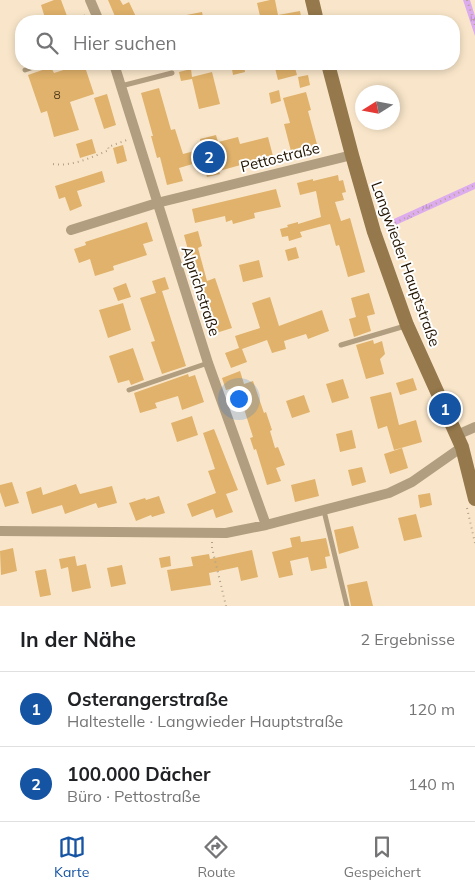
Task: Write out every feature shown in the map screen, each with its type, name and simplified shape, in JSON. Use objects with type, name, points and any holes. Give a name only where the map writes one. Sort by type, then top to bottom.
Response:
[{"type":"street","points":[[90,0],[97,15]]},
{"type":"street","points":[[312,0],[316,15]]},
{"type":"street","name":"Alprichstraße","points":[[116,70],[208,363],[266,525]]},
{"type":"street","name":"Langwieder Hauptstraße","points":[[330,70],[374,232],[407,325],[460,441],[475,499]]},
{"type":"street","name":"Pettostraße","points":[[71,230],[157,203],[352,155]]},
{"type":"street","points":[[0,531],[212,534],[266,525],[389,493],[412,482],[475,427]]},
{"type":"lane","points":[[121,87],[172,73]]},
{"type":"lane","points":[[341,345],[407,325]]},
{"type":"lane","points":[[129,390],[208,363]]},
{"type":"lane","points":[[324,511],[347,606]]},
{"type":"path","points":[[467,0],[475,25]]},
{"type":"path","points":[[53,164],[62,166],[78,162],[109,150],[108,147],[137,137]]},
{"type":"path","points":[[374,232],[475,185]]},
{"type":"path","points":[[212,534],[212,548],[226,606]]},
{"type":"green space","points":[[463,0],[470,0],[475,16],[475,36]]},
{"type":"green space","points":[[475,182],[475,189],[387,229],[385,223]]},
{"type":"building","points":[[54,0],[61,0],[67,15],[44,15],[41,5]]},
{"type":"building","points":[[108,0],[120,0],[123,5],[129,2],[135,15],[114,15]]},
{"type":"building","points":[[275,0],[278,15],[260,15],[257,3]]},
{"type":"building","points":[[300,11],[301,15],[278,15]]},
{"type":"building","points":[[202,12],[203,15],[186,15]]},
{"type":"building","points":[[42,70],[52,70],[54,73],[63,70],[86,70],[94,94],[70,102],[79,130],[54,137],[47,111],[41,113],[28,75]]},
{"type":"building","points":[[191,70],[192,77],[212,72],[220,104],[199,109],[192,79],[181,81],[179,72]]},
{"type":"building","points":[[232,70],[245,70],[245,72],[233,75]]},
{"type":"building","points":[[276,70],[296,70],[297,75],[278,80]]},
{"type":"building","points":[[308,75],[310,85],[300,88],[298,77]]},
{"type":"building","points":[[159,88],[171,130],[175,129],[183,154],[202,149],[200,139],[216,135],[218,142],[238,137],[240,144],[268,137],[273,156],[219,171],[220,174],[207,177],[203,161],[179,168],[183,181],[167,185],[160,157],[157,158],[141,93]]},
{"type":"building","points":[[279,90],[281,101],[271,104],[269,93]]},
{"type":"building","points":[[306,92],[311,110],[308,111],[318,148],[292,155],[284,124],[290,123],[283,98]]},
{"type":"building","points":[[107,94],[116,125],[104,129],[94,98]]},
{"type":"building","points":[[92,139],[96,153],[80,158],[76,144]]},
{"type":"building","points":[[123,145],[127,161],[117,164],[113,148]]},
{"type":"building","points":[[102,171],[105,182],[77,191],[82,206],[70,211],[65,197],[59,199],[55,186]]},
{"type":"building","points":[[338,175],[339,181],[343,180],[346,192],[342,193],[344,200],[335,202],[341,221],[350,218],[365,272],[348,277],[339,245],[336,246],[330,224],[300,232],[302,237],[289,241],[288,236],[282,237],[280,229],[288,227],[287,225],[298,222],[298,224],[321,217],[316,191],[300,195],[297,183]]},
{"type":"building","points":[[276,189],[281,207],[254,213],[255,218],[233,224],[232,220],[226,222],[225,216],[195,223],[192,209]]},
{"type":"building","points":[[147,222],[153,241],[143,244],[147,255],[113,266],[114,270],[95,276],[90,259],[79,263],[74,249],[86,245],[85,242]]},
{"type":"building","points":[[198,231],[202,246],[198,248],[207,281],[215,278],[232,328],[213,334],[195,272],[192,273],[184,235]]},
{"type":"building","points":[[296,247],[299,258],[288,261],[285,250]]},
{"type":"building","points":[[259,260],[263,277],[243,282],[239,265]]},
{"type":"building","points":[[165,277],[169,289],[162,291],[186,366],[162,374],[151,342],[155,341],[140,298],[156,293],[152,281]]},
{"type":"building","points":[[126,283],[131,297],[118,301],[113,288]]},
{"type":"building","points":[[369,293],[375,314],[367,316],[371,331],[354,337],[349,319],[356,317],[351,298]]},
{"type":"building","points":[[270,297],[279,326],[322,310],[329,331],[308,339],[306,334],[284,341],[286,349],[272,353],[267,340],[242,349],[247,362],[231,368],[225,353],[239,348],[235,336],[260,328],[252,303]]},
{"type":"building","points":[[123,303],[131,330],[108,338],[99,310]]},
{"type":"building","points":[[373,340],[374,344],[382,341],[385,354],[380,359],[384,374],[366,379],[356,345]]},
{"type":"building","points":[[133,348],[144,380],[131,385],[129,380],[118,383],[109,356]]},
{"type":"building","points":[[240,371],[244,384],[253,381],[264,413],[266,412],[275,448],[278,447],[285,465],[276,468],[281,481],[267,485],[256,449],[254,450],[250,438],[253,437],[237,387],[226,390],[222,378]]},
{"type":"building","points":[[188,374],[189,377],[195,375],[204,402],[182,410],[178,396],[155,403],[157,408],[140,413],[134,393]]},
{"type":"building","points":[[413,378],[417,390],[400,395],[396,383]]},
{"type":"building","points":[[343,379],[349,398],[332,403],[326,384]]},
{"type":"building","points":[[391,392],[399,425],[416,420],[422,442],[394,450],[387,426],[378,429],[370,397]]},
{"type":"building","points":[[304,395],[310,412],[292,418],[286,401]]},
{"type":"building","points":[[192,416],[198,435],[177,442],[171,423]]},
{"type":"building","points":[[214,429],[238,490],[226,494],[233,512],[216,518],[213,509],[192,517],[187,504],[216,493],[208,471],[215,469],[203,433]]},
{"type":"building","points":[[352,430],[356,448],[340,452],[336,434]]},
{"type":"building","points":[[402,448],[408,468],[390,474],[384,454]]},
{"type":"building","points":[[362,467],[366,482],[352,486],[348,470]]},
{"type":"building","points":[[315,479],[319,496],[295,502],[291,485]]},
{"type":"building","points":[[12,482],[19,503],[5,507],[0,492],[0,485]]},
{"type":"building","points":[[76,484],[80,494],[112,486],[117,503],[98,508],[96,503],[65,514],[62,505],[32,514],[26,492],[41,487],[43,495]]},
{"type":"building","points":[[430,493],[432,505],[420,508],[418,495]]},
{"type":"building","points":[[159,496],[165,513],[152,517],[151,515],[136,521],[129,503]]},
{"type":"building","points":[[416,514],[422,537],[404,541],[398,518]]},
{"type":"building","points":[[353,526],[359,548],[339,554],[334,530]]},
{"type":"building","points":[[300,536],[301,542],[326,538],[330,556],[325,557],[327,568],[311,571],[308,557],[290,561],[293,575],[279,578],[272,552],[292,547],[290,538]]},
{"type":"building","points":[[13,548],[17,571],[1,575],[0,551]]},
{"type":"building","points":[[252,550],[258,577],[241,581],[238,567],[209,573],[211,585],[171,591],[167,570],[193,566],[191,557],[209,554],[210,559]]},
{"type":"building","points":[[75,556],[77,566],[86,564],[91,588],[72,592],[68,567],[61,569],[59,559]]},
{"type":"building","points":[[170,556],[171,566],[161,568],[159,558]]},
{"type":"building","points":[[122,565],[126,584],[111,587],[107,568]]},
{"type":"building","points":[[46,569],[51,595],[40,597],[35,571]]},
{"type":"building","points":[[367,581],[373,606],[351,606],[347,585]]},
{"type":"place","name":"100.000 Dächer","points":[[209,157]]},
{"type":"place","name":"Osterangerstraße","points":[[445,409]]}]
